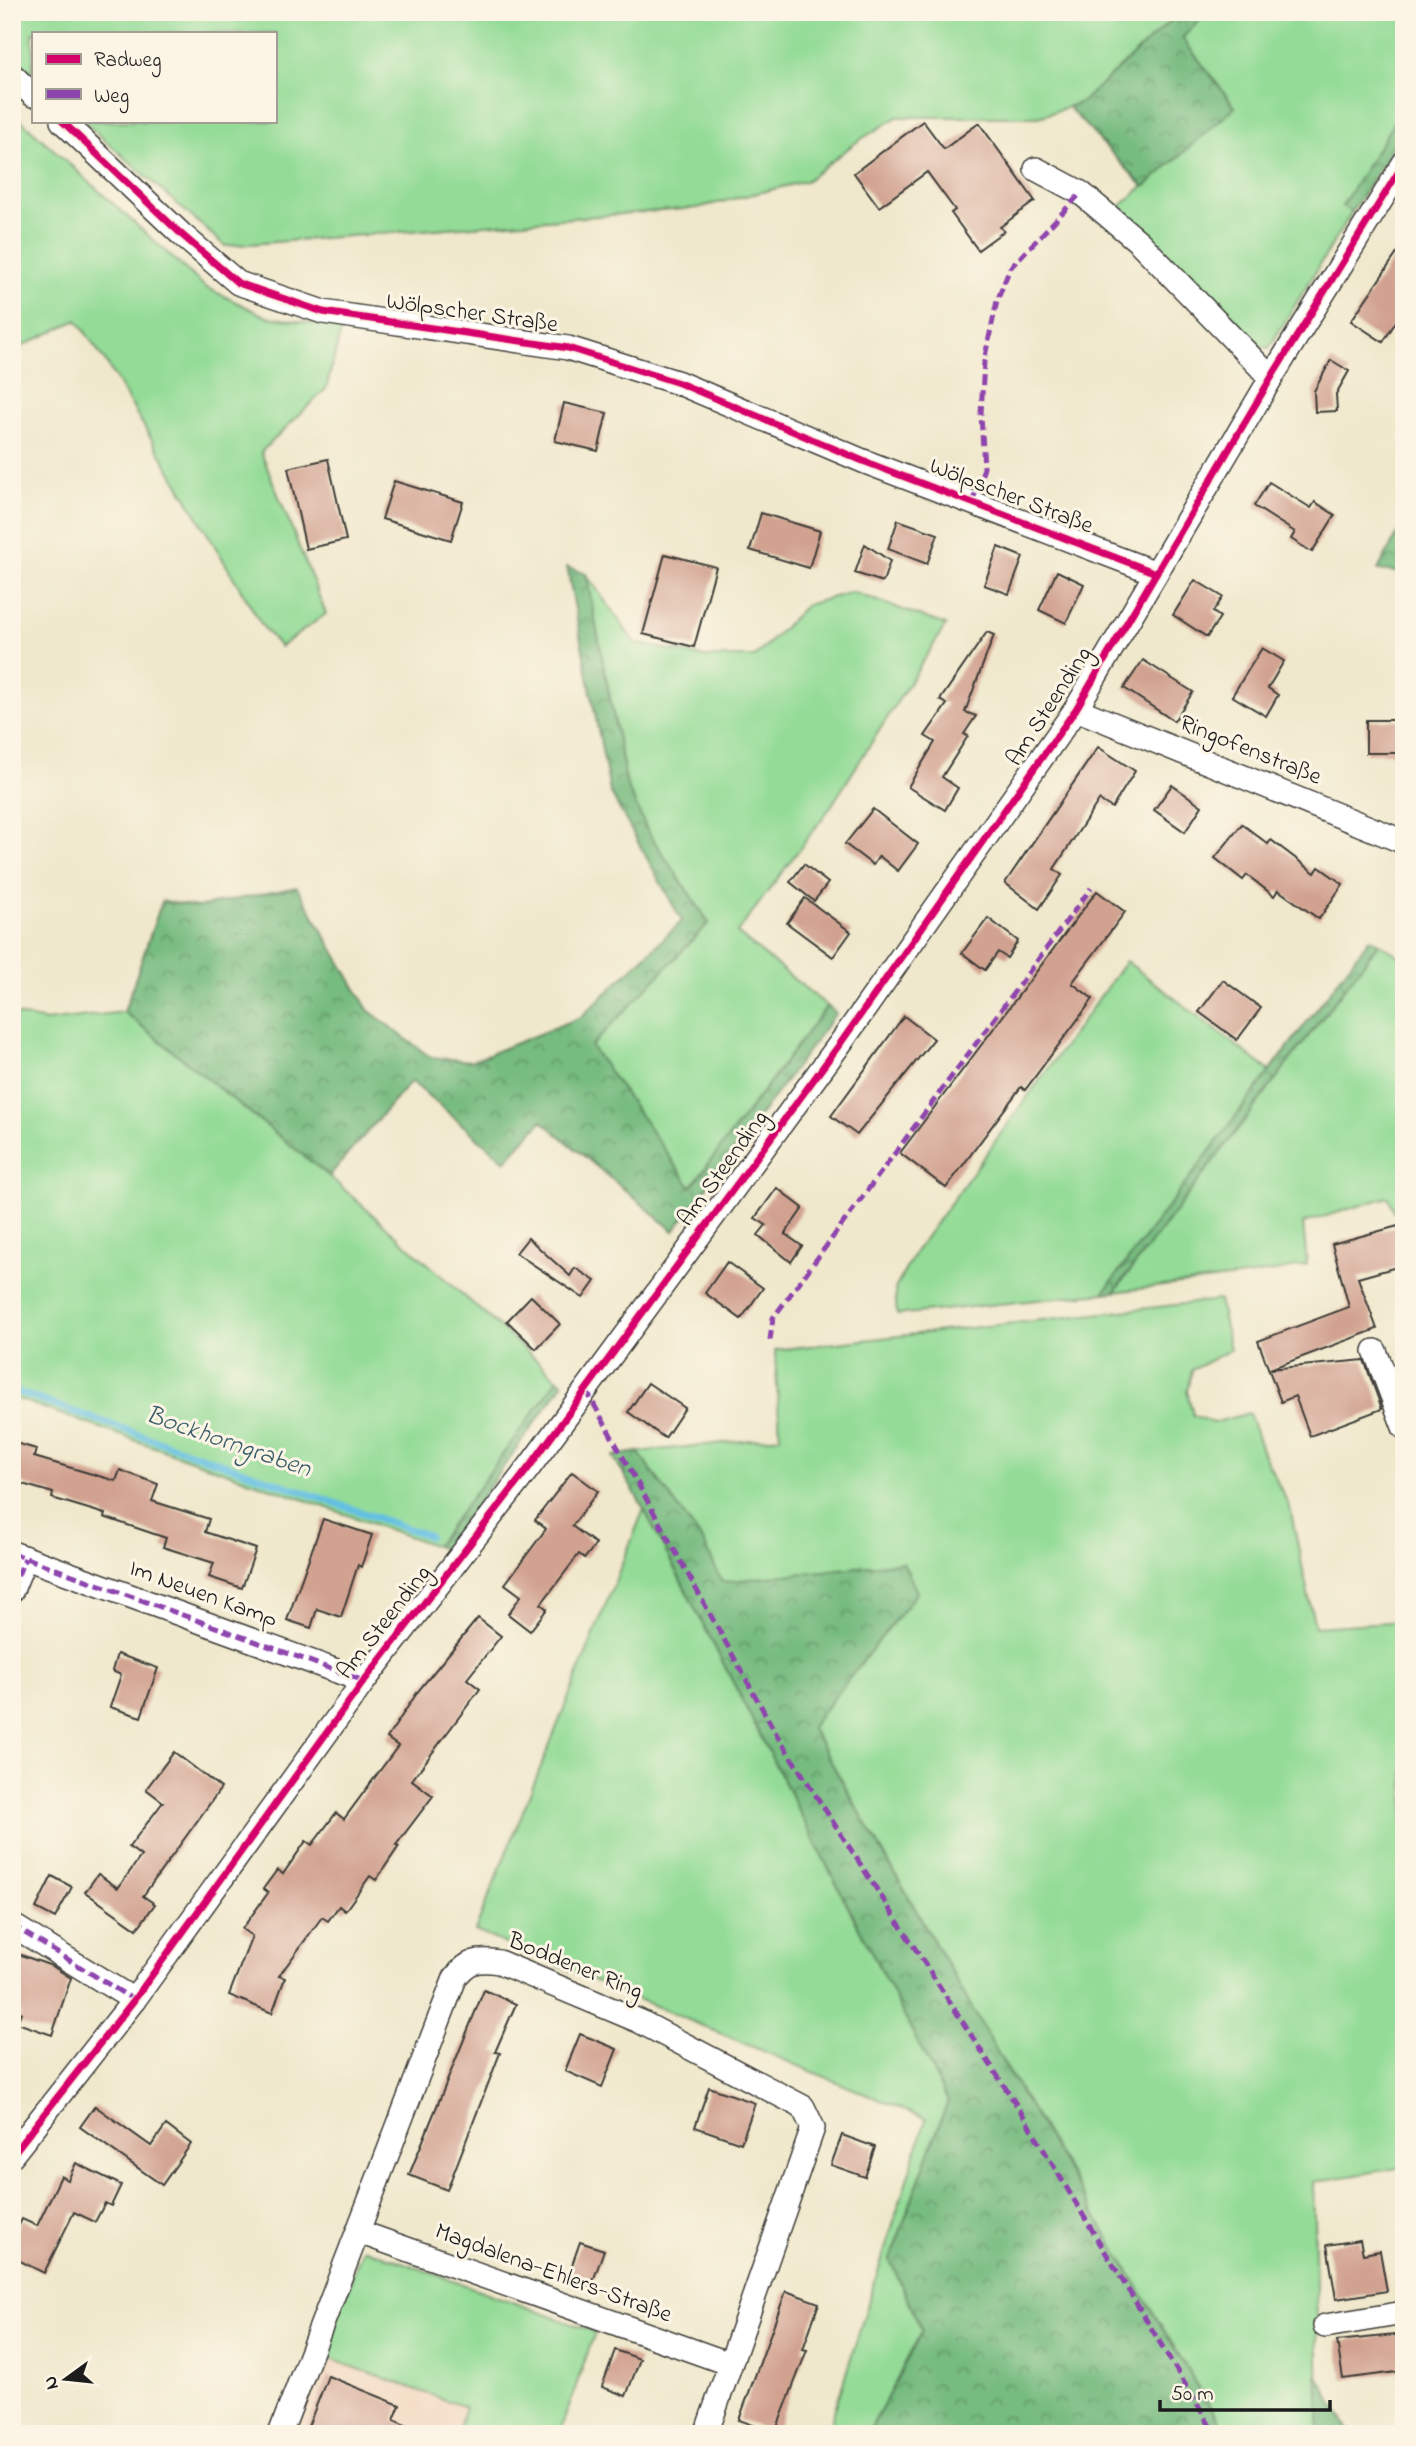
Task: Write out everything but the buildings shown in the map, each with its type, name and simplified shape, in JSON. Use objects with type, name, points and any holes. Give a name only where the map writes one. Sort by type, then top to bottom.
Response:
[{"type":"street","points":[[12,75],[32,93]]},
{"type":"street","name":"Wölpscher Straße","points":[[63,122],[181,234],[238,283],[323,312],[580,352],[679,383],[863,461],[1156,573]]},
{"type":"street","name":"Am Steending","points":[[12,2155],[134,2000],[364,1681],[530,1466],[826,1063],[1076,709],[1271,378],[1404,163]]},
{"type":"street","points":[[1035,169],[1081,193],[1139,243],[1271,378]]},
{"type":"street","name":"Ringofenstraße","points":[[1076,709],[1404,842]]},
{"type":"street","points":[[1375,1351],[1404,1427]]},
{"type":"street","name":"Im Neuen Kamp","points":[[12,1590],[19,1556],[364,1681]]},
{"type":"street","points":[[12,1925],[134,2000]]},
{"type":"street","name":"Boddener Ring","points":[[281,2434],[455,1978],[463,1966],[477,1959],[499,1962],[639,2021],[803,2107],[813,2127],[706,2434]]},
{"type":"street","name":"Magdalena-Ehlers-Straße","points":[[359,2232],[730,2364]]},
{"type":"street","points":[[1325,2326],[1404,2313]]},
{"type":"shaded area","points":[[322,2356],[466,2407],[457,2434],[292,2434]]},
{"type":"green space","points":[[12,12],[1180,12],[1082,102],[1039,117],[897,117],[855,143],[806,181],[697,208],[225,246],[84,122],[276,122],[276,32],[32,32],[32,74],[12,56]]},
{"type":"green space","points":[[1180,12],[1208,12],[1182,38],[1235,107],[1144,187],[1068,107],[1082,102]]},
{"type":"green space","points":[[1208,12],[1404,12],[1404,106],[1343,206],[1352,212],[1269,348],[1256,345],[1117,209],[1235,107],[1182,38]]},
{"type":"green space","points":[[1404,106],[1404,130],[1352,212],[1342,206]]},
{"type":"green space","points":[[12,112],[205,287],[267,317],[342,327],[326,389],[261,452],[326,614],[280,647],[263,627],[107,364],[77,320],[12,351]]},
{"type":"green space","points":[[1404,521],[1404,573],[1378,570]]},
{"type":"green space","points":[[567,567],[586,574],[627,786],[648,832],[709,923],[591,1046],[691,1187],[827,1006],[836,1013],[674,1231],[542,1121],[505,1161],[411,1081],[329,1176],[124,1012],[162,901],[198,907],[297,887],[368,1010],[430,1057],[472,1061],[581,1017],[682,921],[610,792]]},
{"type":"green space","points":[[586,574],[635,643],[704,657],[755,657],[806,605],[852,592],[946,625],[830,808],[737,933],[827,1006],[691,1187],[591,1046],[709,923],[648,832],[627,786]]},
{"type":"green space","points":[[1370,938],[1379,943],[1114,1292],[1103,1293]]},
{"type":"green space","points":[[1379,943],[1404,959],[1404,1233],[1388,1197],[1303,1223],[1307,1265],[1253,1275],[1114,1292]]},
{"type":"green space","points":[[1126,961],[1271,1072],[1103,1293],[897,1315],[895,1289],[915,1252]]},
{"type":"green space","points":[[124,1012],[329,1176],[558,1379],[436,1546],[12,1397],[12,1014],[45,1021]]},
{"type":"green space","points":[[1219,1300],[1230,1350],[1192,1370],[1187,1391],[1193,1415],[1213,1423],[1249,1413],[1263,1453],[1290,1508],[1315,1627],[1404,1621],[1404,2167],[1313,2182],[1320,2434],[1241,2434],[1231,2422],[1222,2427],[1004,2064],[811,1727],[917,1592],[721,1582],[704,1543],[638,1452],[780,1437],[775,1350]]},
{"type":"green space","points":[[558,1379],[563,1384],[444,1549],[436,1546]]},
{"type":"green space","points":[[638,1452],[704,1543],[722,1582],[903,1562],[917,1592],[811,1727],[1004,2064],[1222,2427],[1232,2422],[1241,2434],[868,2434],[922,2331],[890,2260],[948,2101],[644,1509],[613,1456]]},
{"type":"green space","points":[[644,1509],[948,2101],[890,2260],[922,2331],[868,2434],[827,2434],[926,2119],[475,1931]]},
{"type":"green space","points":[[363,2248],[595,2332],[559,2434],[457,2434],[465,2407],[322,2356]]},
{"type":"green space","points":[[1317,2374],[1351,2434],[1320,2434]]},
{"type":"waterway","name":"Bockhorngraben","points":[[12,1390],[429,1536]]},
{"type":"marked path","points":[[972,503],[984,468],[981,414],[984,361],[997,301],[1010,268],[1081,193]]},
{"type":"marked path","points":[[770,1340],[773,1318],[1091,888]]},
{"type":"marked path","points":[[586,1390],[778,1737],[1021,2112],[1215,2434]]},
{"type":"marked path","points":[[12,1553],[364,1681]]},
{"type":"marked path","points":[[12,1590],[25,1558]]},
{"type":"marked path","points":[[12,1925],[134,2000]]},
{"type":"cycle path","points":[[63,122],[181,234],[238,283],[323,312],[568,348],[679,383],[863,461],[1156,573]]},
{"type":"cycle path","points":[[12,2155],[134,2000],[364,1681],[530,1466],[842,1041],[1076,709],[1271,378],[1404,163]]}]
